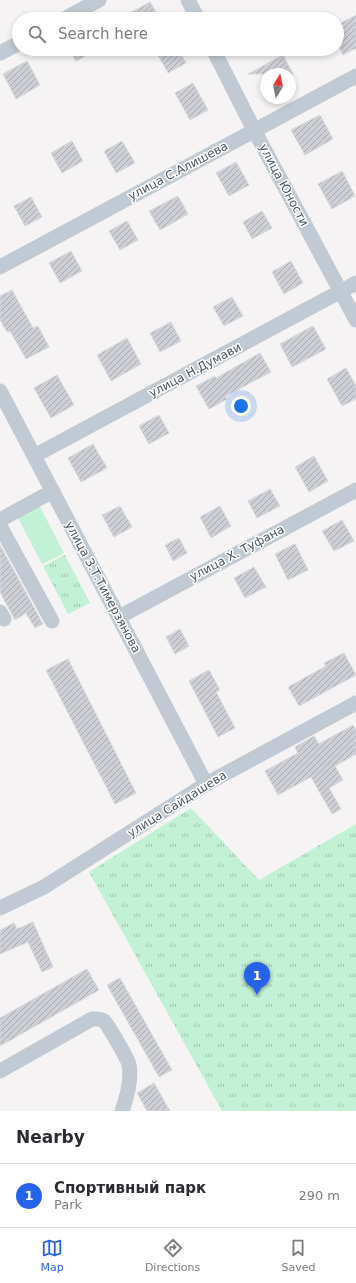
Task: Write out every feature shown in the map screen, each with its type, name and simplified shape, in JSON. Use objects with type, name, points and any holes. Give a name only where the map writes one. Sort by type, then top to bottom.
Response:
[{"type":"street","points":[[77,12],[99,0]]},
{"type":"street","points":[[188,0],[194,12]]},
{"type":"street","points":[[0,53],[12,47]]},
{"type":"street","name":"улица Юности","points":[[217,56],[254,130],[356,320]]},
{"type":"street","name":"улица С.Алишева","points":[[0,267],[356,76]]},
{"type":"street","name":"улица Н.Думави","points":[[34,456],[356,283]]},
{"type":"street","name":"улица З.Т.Тимерзянова","points":[[0,391],[206,784]]},
{"type":"street","name":"улица Х. Туфана","points":[[119,617],[356,490]]},
{"type":"street","points":[[0,520],[53,491]]},
{"type":"street","points":[[0,526],[52,621]]},
{"type":"street","name":"улица Сайдашева","points":[[0,907],[44,887],[206,784],[356,703]]},
{"type":"street","points":[[0,1071],[92,1019],[97,1018],[103,1020],[129,1063],[130,1076],[128,1095],[122,1111]]},
{"type":"green space","points":[[39,505],[64,553],[42,564],[17,516]]},
{"type":"green space","points":[[65,555],[90,603],[68,614],[43,566]]},
{"type":"green space","points":[[191,808],[259,880],[356,824],[356,1111],[222,1111],[89,872]]},
{"type":"building","points":[[150,2],[156,12],[132,12]]},
{"type":"building","points":[[356,15],[356,48],[344,54],[344,21]]},
{"type":"building","points":[[73,56],[85,56],[76,61]]},
{"type":"building","points":[[159,56],[182,56],[186,63],[168,73]]},
{"type":"building","points":[[281,56],[284,56],[290,68],[260,68],[260,74],[248,74]]},
{"type":"building","points":[[27,61],[40,85],[16,99],[3,74]]},
{"type":"building","points":[[193,83],[208,110],[190,120],[175,93]]},
{"type":"building","points":[[320,115],[333,139],[305,155],[291,130]]},
{"type":"building","points":[[72,141],[83,161],[62,173],[51,153]]},
{"type":"building","points":[[122,141],[135,163],[116,173],[104,151]]},
{"type":"building","points":[[236,162],[249,185],[229,196],[216,173]]},
{"type":"building","points":[[342,171],[355,196],[332,209],[318,184]]},
{"type":"building","points":[[178,196],[188,214],[160,230],[149,211]]},
{"type":"building","points":[[31,197],[42,217],[25,226],[14,206]]},
{"type":"building","points":[[262,211],[272,228],[252,239],[243,222]]},
{"type":"building","points":[[127,221],[138,240],[120,250],[109,231]]},
{"type":"building","points":[[71,251],[82,271],[60,283],[49,263]]},
{"type":"building","points":[[291,261],[303,283],[284,294],[272,272]]},
{"type":"building","points":[[12,290],[33,328],[38,326],[49,347],[26,359],[10,331],[7,332],[0,320],[0,296]]},
{"type":"building","points":[[232,297],[243,316],[224,326],[213,307]]},
{"type":"building","points":[[171,322],[181,341],[160,352],[150,333]]},
{"type":"building","points":[[313,326],[326,349],[292,367],[280,344]]},
{"type":"building","points":[[127,338],[141,364],[111,381],[97,355]]},
{"type":"building","points":[[260,353],[271,372],[226,396],[227,399],[209,409],[196,386],[215,376],[216,378]]},
{"type":"building","points":[[346,368],[356,386],[356,399],[342,406],[327,379]]},
{"type":"building","points":[[57,375],[74,405],[51,418],[34,388]]},
{"type":"building","points":[[159,415],[169,433],[149,444],[139,426]]},
{"type":"building","points":[[93,444],[107,468],[81,482],[68,458]]},
{"type":"building","points":[[314,456],[328,481],[309,492],[295,467]]},
{"type":"building","points":[[270,489],[280,506],[257,518],[248,501]]},
{"type":"building","points":[[120,506],[132,527],[114,537],[102,515]]},
{"type":"building","points":[[220,506],[231,526],[211,538],[200,517]]},
{"type":"building","points":[[342,520],[354,541],[334,551],[322,531]]},
{"type":"building","points":[[179,538],[187,553],[173,561],[165,545]]},
{"type":"building","points":[[295,544],[308,570],[288,580],[275,554]]},
{"type":"building","points":[[0,545],[43,624],[35,628],[26,613],[15,620],[0,592]]},
{"type":"building","points":[[254,567],[266,587],[245,598],[234,578]]},
{"type":"building","points":[[180,629],[189,646],[175,654],[166,637]]},
{"type":"building","points":[[344,653],[356,675],[299,706],[288,687],[326,666],[324,663]]},
{"type":"building","points":[[68,659],[136,793],[115,804],[46,670]]},
{"type":"building","points":[[209,670],[220,690],[216,692],[235,728],[218,737],[189,681]]},
{"type":"building","points":[[353,725],[356,730],[356,754],[335,766],[343,780],[329,788],[341,809],[332,814],[311,777],[278,795],[265,771],[298,753],[295,747],[314,736],[319,744]]},
{"type":"building","points":[[33,922],[53,967],[42,972],[28,942],[0,954],[0,930],[14,923],[17,929]]},
{"type":"building","points":[[87,969],[99,990],[0,1046],[0,1018]]},
{"type":"building","points":[[120,978],[172,1070],[159,1077],[107,985]]},
{"type":"building","points":[[154,1083],[170,1111],[147,1111],[137,1093]]},
{"type":"place","name":"Спортивный парк","points":[[257,995]]}]
